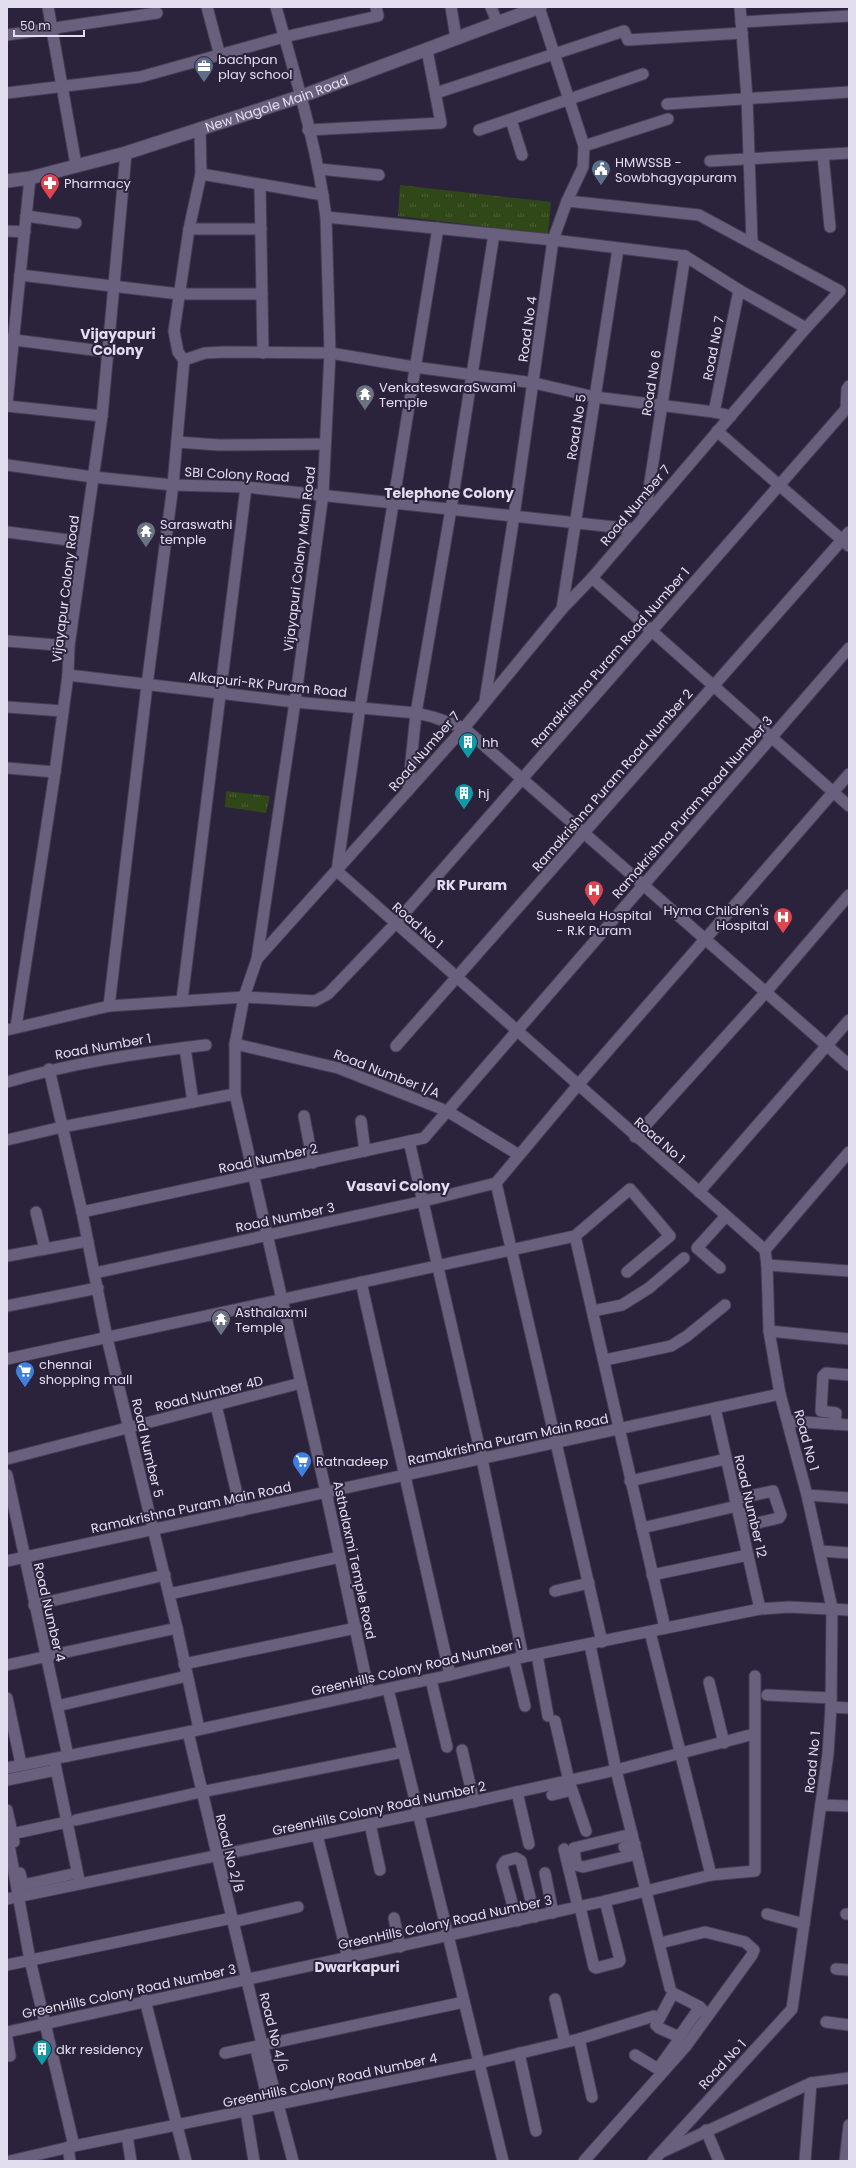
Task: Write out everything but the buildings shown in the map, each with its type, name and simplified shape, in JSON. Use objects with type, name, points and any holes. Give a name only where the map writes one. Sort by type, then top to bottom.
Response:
[{"type":"street","points":[[48,7],[60,86],[76,165]]},
{"type":"street","points":[[207,7],[220,56]]},
{"type":"street","name":"Vijayapuri Colony Main Road","points":[[235,1094],[235,1044],[244,997],[257,959],[295,702],[323,494],[330,353],[326,217],[323,194],[319,169],[308,130],[302,96],[276,7]]},
{"type":"street","points":[[7,93],[140,77],[284,37],[378,16],[376,7]]},
{"type":"street","points":[[451,7],[456,38]]},
{"type":"street","points":[[491,7],[497,22]]},
{"type":"street","points":[[539,7],[584,146],[668,119]]},
{"type":"street","name":"New Nagole Main Road","points":[[7,181],[30,178],[126,153],[302,96],[539,7]]},
{"type":"street","points":[[740,7],[747,98],[752,242]]},
{"type":"street","points":[[7,35],[51,30],[152,12]]},
{"type":"street","points":[[436,93],[624,31],[628,40],[849,16]]},
{"type":"street","points":[[308,130],[441,123],[427,50]]},
{"type":"street","points":[[479,130],[643,74]]},
{"type":"street","points":[[667,104],[849,92]]},
{"type":"street","points":[[511,120],[522,155]]},
{"type":"street","points":[[109,1006],[147,685],[173,485],[184,360],[178,352],[174,331],[189,229],[201,174],[200,128]]},
{"type":"street","name":"Road No 4","points":[[514,516],[553,240],[567,200],[583,167],[584,146]]},
{"type":"street","name":"Vijayapur Colony Road","points":[[12,1028],[56,772],[64,711],[68,675],[69,646],[102,416],[126,153]]},
{"type":"street","points":[[710,162],[849,153]]},
{"type":"street","points":[[823,155],[830,227]]},
{"type":"street","points":[[319,169],[379,175]]},
{"type":"street","points":[[201,174],[260,185],[323,194]]},
{"type":"street","points":[[30,178],[20,275],[12,288],[7,405],[102,416]]},
{"type":"street","points":[[575,183],[581,202]]},
{"type":"street","points":[[260,185],[263,353]]},
{"type":"street","name":"Road Number 7","points":[[257,959],[337,872],[464,728],[562,609],[592,578],[806,328],[840,291],[752,242],[699,215],[567,200]]},
{"type":"street","points":[[26,216],[76,223]]},
{"type":"street","points":[[326,217],[553,240],[618,250],[685,256],[739,290],[806,328]]},
{"type":"street","points":[[337,872],[360,707],[438,228]]},
{"type":"street","points":[[189,229],[260,229]]},
{"type":"street","points":[[7,231],[25,232]]},
{"type":"street","points":[[408,791],[416,713],[451,509],[494,234]]},
{"type":"street","name":"Road No 5","points":[[562,609],[618,250]]},
{"type":"street","name":"Road No 6","points":[[645,515],[685,256]]},
{"type":"street","points":[[20,275],[179,294],[262,294]]},
{"type":"street","name":"Road No 7","points":[[714,412],[739,290]]},
{"type":"street","points":[[10,339],[109,352]]},
{"type":"street","points":[[184,360],[205,353],[330,353],[414,368],[534,383],[595,397],[714,412],[731,416]]},
{"type":"street","name":"Ramakrishna Puram Road Number 1","points":[[12,1028],[109,1006],[244,997],[308,1001],[320,999],[328,994],[395,924],[846,409],[847,389],[849,386]]},
{"type":"street","points":[[717,431],[780,486],[846,539]]},
{"type":"street","points":[[177,442],[219,445],[325,444]]},
{"type":"street","name":"SBI Colony Road","points":[[7,465],[93,477],[173,485],[246,487],[323,494],[633,529]]},
{"type":"street","points":[[182,1000],[222,693],[246,487]]},
{"type":"street","points":[[485,702],[514,516]]},
{"type":"street","points":[[7,532],[84,542]]},
{"type":"street","name":"Ramakrishna Puram Road Number 2","points":[[396,1046],[714,685],[846,539]]},
{"type":"street","points":[[592,578],[849,806]]},
{"type":"street","points":[[7,641],[69,646]]},
{"type":"street","name":"Ramakrishna Puram Road Number 3","points":[[447,1111],[849,648]]},
{"type":"street","name":"Alkapuri-RK Puram Road","points":[[68,675],[295,702],[416,713],[464,728]]},
{"type":"street","points":[[7,706],[64,711]]},
{"type":"street","points":[[464,728],[849,1065]]},
{"type":"street","points":[[7,768],[56,772]]},
{"type":"street","points":[[602,1642],[513,1249],[496,1183],[519,1154],[704,938],[849,774]]},
{"type":"street","name":"Road No 1","points":[[337,872],[635,1137],[765,1250],[767,1265],[769,1331],[780,1394],[821,1551],[832,1608],[831,1702],[828,1754],[809,1877],[792,2009],[656,2157]]},
{"type":"street","points":[[635,1137],[766,992],[849,895]]},
{"type":"street","points":[[699,1192],[849,1020]]},
{"type":"street","name":"Road Number 1/A","points":[[235,1044],[338,1068],[447,1111],[519,1154]]},
{"type":"street","name":"Road Number 1","points":[[7,1082],[49,1070],[132,1054],[206,1045]]},
{"type":"street","points":[[185,1048],[193,1102]]},
{"type":"street","name":"Road Number 5","points":[[49,1070],[82,1212],[107,1338],[165,1575],[199,1729]]},
{"type":"street","points":[[7,1140],[62,1127],[235,1094]]},
{"type":"street","name":"Asthalaxmi Temple Road","points":[[235,1094],[326,1492],[369,1693]]},
{"type":"street","name":"Road Number 2","points":[[82,1212],[424,1138],[447,1111]]},
{"type":"street","points":[[304,1116],[313,1163]]},
{"type":"street","points":[[361,1121],[365,1151]]},
{"type":"street","points":[[409,1141],[482,1459],[519,1658],[525,1706]]},
{"type":"street","points":[[765,1250],[849,1152]]},
{"type":"street","name":"Road Number 3","points":[[95,1273],[424,1201],[496,1183]]},
{"type":"street","points":[[7,1359],[575,1236],[630,1189],[670,1236],[627,1272]]},
{"type":"street","points":[[36,1212],[45,1249]]},
{"type":"street","points":[[720,1268],[697,1248],[726,1216]]},
{"type":"street","points":[[575,1236],[621,1429],[630,1481],[665,1628]]},
{"type":"street","points":[[7,1256],[88,1241]]},
{"type":"street","points":[[593,1311],[622,1305],[649,1288],[684,1258]]},
{"type":"street","points":[[767,1265],[849,1271]]},
{"type":"street","points":[[361,1282],[406,1475],[450,1675]]},
{"type":"street","points":[[7,1306],[98,1288]]},
{"type":"street","points":[[605,1360],[671,1346],[687,1336],[725,1305]]},
{"type":"street","points":[[769,1331],[849,1339]]},
{"type":"street","points":[[835,1424],[836,1413],[822,1411],[823,1376],[826,1373],[849,1375]]},
{"type":"street","name":"Road Number 4D","points":[[7,1459],[301,1383]]},
{"type":"street","name":"Ramakrishna Puram Main Road","points":[[7,1561],[780,1394]]},
{"type":"street","points":[[216,1405],[241,1511]]},
{"type":"street","name":"Road Number 12","points":[[715,1408],[760,1609]]},
{"type":"street","points":[[788,1421],[849,1425]]},
{"type":"street","points":[[630,1481],[726,1459]]},
{"type":"street","name":"Road Number 4","points":[[7,1475],[68,1756]]},
{"type":"street","points":[[807,1495],[849,1498]]},
{"type":"street","points":[[642,1528],[737,1506]]},
{"type":"street","points":[[821,1551],[849,1553]]},
{"type":"street","points":[[652,1575],[748,1555]]},
{"type":"street","points":[[169,1594],[340,1557]]},
{"type":"street","points":[[34,1605],[165,1575]]},
{"type":"street","points":[[555,1591],[589,1583]]},
{"type":"street","name":"GreenHills Colony Road Number 1","points":[[7,1768],[188,1732],[431,1680],[519,1658],[590,1645],[760,1609],[789,1606],[849,1610]]},
{"type":"street","points":[[7,1665],[177,1628]]},
{"type":"street","points":[[184,1664],[356,1628]]},
{"type":"street","points":[[650,1632],[712,1875]]},
{"type":"street","points":[[590,1645],[616,1770],[622,1812],[647,1892],[670,1988]]},
{"type":"street","points":[[537,1655],[551,1718],[586,1831]]},
{"type":"street","points":[[57,1706],[187,1676]]},
{"type":"street","points":[[754,1734],[755,1676]]},
{"type":"street","points":[[431,1680],[447,1747]]},
{"type":"street","points":[[709,1682],[724,1743]]},
{"type":"street","points":[[388,1689],[503,2161]]},
{"type":"street","points":[[767,1695],[831,1702],[849,1708]]},
{"type":"street","points":[[7,1698],[21,1764]]},
{"type":"street","name":"Road No 2/B","points":[[188,1732],[201,1792],[247,1980]]},
{"type":"street","name":"GreenHills Colony Road Number 2","points":[[7,1899],[80,1885],[517,1792],[554,1791],[616,1770],[754,1734]]},
{"type":"street","name":"GreenHills Colony Road Number 3","points":[[7,2032],[146,2000],[400,1947],[514,1918],[534,1914],[553,1913],[606,1903],[712,1875],[755,1871],[754,1734]]},
{"type":"street","points":[[462,1750],[474,1802]]},
{"type":"street","points":[[9,1835],[201,1792],[403,1752]]},
{"type":"street","points":[[54,1759],[72,1821],[77,1873],[80,1885]]},
{"type":"street","points":[[7,1780],[56,1770]]},
{"type":"street","points":[[517,1792],[529,1844]]},
{"type":"street","points":[[821,1805],[849,1806]]},
{"type":"street","points":[[7,1810],[9,1835],[30,1960],[46,2022],[71,2146],[70,2161]]},
{"type":"street","points":[[370,1824],[380,1870]]},
{"type":"street","points":[[9,1835],[23,1885],[77,1873]]},
{"type":"street","points":[[317,1835],[348,1958]]},
{"type":"street","points":[[632,1845],[583,1867],[576,1866],[574,1848],[632,1845]]},
{"type":"street","points":[[564,1849],[594,1967],[596,1968],[619,1962],[620,1960],[606,1903]]},
{"type":"street","points":[[514,1918],[502,1866],[505,1861],[516,1858],[521,1861],[534,1914]]},
{"type":"street","points":[[498,1864],[514,1918]]},
{"type":"street","points":[[545,1873],[553,1913]]},
{"type":"street","points":[[7,1965],[298,1907]]},
{"type":"street","points":[[767,1914],[804,1924]]},
{"type":"street","points":[[394,1918],[400,1947]]},
{"type":"street","points":[[488,1920],[514,1918]]},
{"type":"street","points":[[584,2161],[682,2044],[704,2011],[752,1955],[752,1947],[745,1942],[705,1932],[660,1943]]},
{"type":"street","points":[[836,1969],[849,1970]]},
{"type":"street","name":"Road No 4/6","points":[[247,1980],[262,2044],[261,2060],[279,2105],[293,2161]]},
{"type":"street","points":[[555,1999],[565,2042]]},
{"type":"street","points":[[146,2000],[186,2161]]},
{"type":"street","points":[[225,2053],[464,2002]]},
{"type":"street","name":"GreenHills Colony Road Number 4","points":[[10,2161],[71,2146],[177,2125],[233,2111],[246,2112],[260,2105],[279,2105],[479,2063],[579,2039],[649,2018],[682,2044]]},
{"type":"street","points":[[826,2022],[849,2025]]},
{"type":"street","points":[[7,2038],[10,2056]]},
{"type":"street","points":[[579,2039],[592,2097]]},
{"type":"street","points":[[635,2055],[658,2069],[682,2044]]},
{"type":"street","points":[[519,2053],[536,2131]]},
{"type":"street","points":[[217,2110],[233,2111],[260,2105],[266,2100],[267,2097],[261,2060]]},
{"type":"street","points":[[656,2157],[706,2130],[811,2083],[849,2078]]},
{"type":"street","points":[[805,2161],[811,2083]]},
{"type":"street","points":[[246,2112],[254,2161]]},
{"type":"street","points":[[845,2161],[849,2126]]},
{"type":"street","points":[[706,2130],[719,2161]]},
{"type":"street","points":[[127,2135],[131,2161]]},
{"type":"green space","points":[[400,185],[551,202],[548,234],[398,216]]},
{"type":"green space","points":[[226,791],[270,796],[266,813],[225,807]]},
{"type":"place","name":"bachpan play school","points":[[204,83]]},
{"type":"place","name":"HMWSSB - Sowbhagyapuram","points":[[601,186]]},
{"type":"place","name":"Pharmacy","points":[[50,200]]},
{"type":"place","name":"VenkateswaraSwami Temple","points":[[365,411]]},
{"type":"place","name":"Saraswathi temple","points":[[146,548]]},
{"type":"place","name":"hh","points":[[468,759]]},
{"type":"place","name":"hj","points":[[464,810]]},
{"type":"place","name":"Susheela Hospital - R.K Puram","points":[[594,907]]},
{"type":"place","name":"Hyma Children's Hospital","points":[[783,934]]},
{"type":"place","name":"Asthalaxmi Temple","points":[[221,1336]]},
{"type":"place","name":"chennai shopping mall","points":[[25,1388]]},
{"type":"place","name":"Ratnadeep","points":[[302,1478]]},
{"type":"place","name":"dkr residency","points":[[42,2066]]},
{"type":"district","name":"Vijayapuri Colony","points":[[118,342]]},
{"type":"district","name":"Telephone Colony","points":[[449,493]]},
{"type":"district","name":"RK Puram","points":[[472,885]]},
{"type":"district","name":"Vasavi Colony","points":[[398,1186]]},
{"type":"district","name":"Dwarkapuri","points":[[357,1967]]}]
